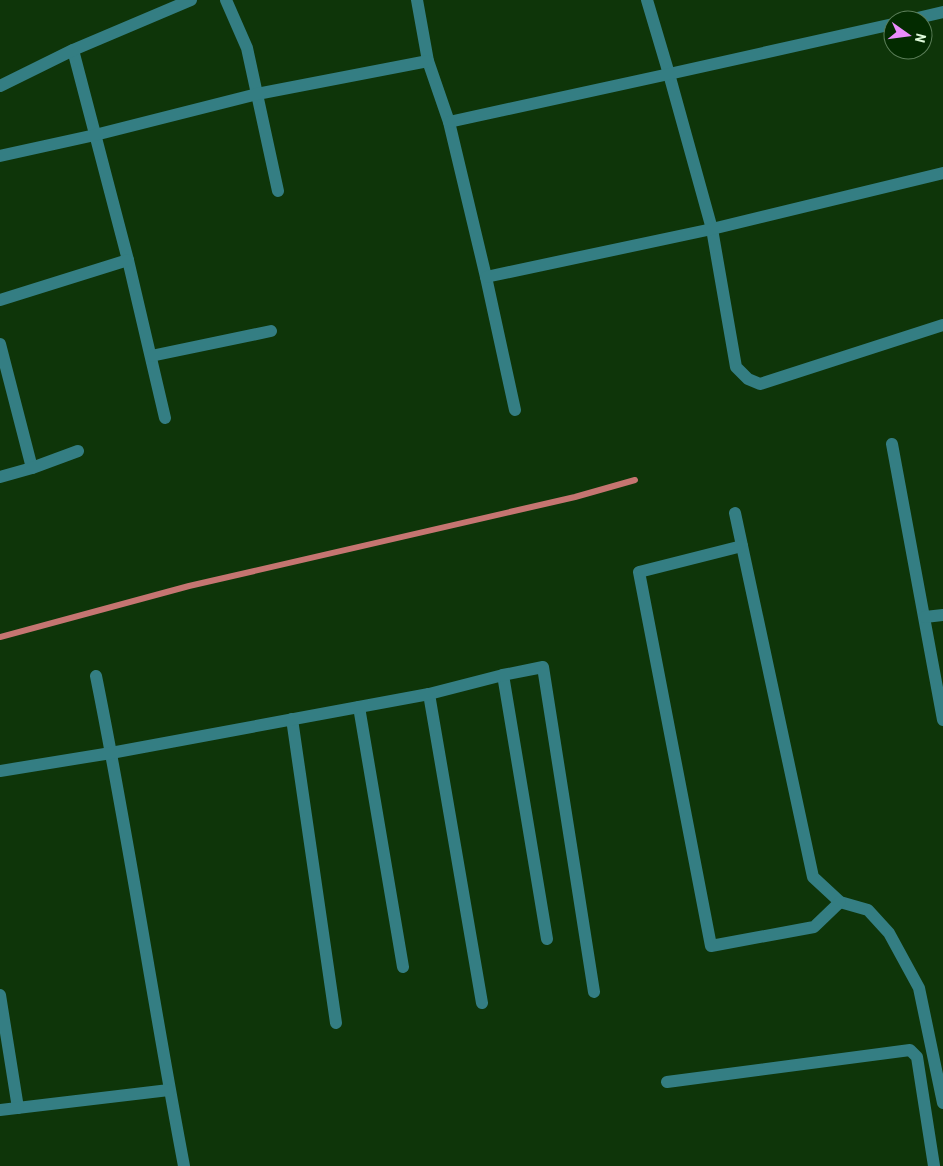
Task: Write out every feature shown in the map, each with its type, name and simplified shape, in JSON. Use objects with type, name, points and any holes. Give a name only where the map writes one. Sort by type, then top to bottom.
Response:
[{"type":"street","points":[[0,86],[73,50],[191,0]]},
{"type":"street","points":[[226,0],[247,48],[278,191]]},
{"type":"street","points":[[417,0],[428,61],[449,122],[515,410]]},
{"type":"street","points":[[647,0],[712,229],[736,366],[748,379],[760,384],[943,326]]},
{"type":"street","points":[[449,122],[883,26]]},
{"type":"street","points":[[73,50],[128,260],[165,418]]},
{"type":"street","points":[[0,156],[95,135],[257,94],[428,61]]},
{"type":"street","points":[[486,277],[712,229],[943,173]]},
{"type":"street","points":[[0,300],[128,260]]},
{"type":"street","points":[[151,356],[271,331]]},
{"type":"street","points":[[0,344],[32,468]]},
{"type":"street","points":[[892,444],[943,720]]},
{"type":"street","points":[[0,477],[78,452]]},
{"type":"street","points":[[735,513],[814,877],[840,902],[868,910],[889,933],[919,988],[943,1103]]},
{"type":"street","points":[[742,546],[639,572],[711,946],[814,926],[840,902]]},
{"type":"street","points":[[925,617],[943,615]]},
{"type":"street","points":[[0,770],[111,753],[429,694],[543,667],[594,992]]},
{"type":"street","points":[[96,676],[184,1166]]},
{"type":"street","points":[[503,676],[547,939]]},
{"type":"street","points":[[429,694],[482,1003]]},
{"type":"street","points":[[359,706],[404,967]]},
{"type":"street","points":[[292,719],[336,1023]]},
{"type":"street","points":[[0,995],[18,1108]]},
{"type":"street","points":[[666,1082],[910,1050],[917,1057],[934,1166]]},
{"type":"street","points":[[0,1110],[170,1090]]},
{"type":"waterway","points":[[0,637],[189,586],[575,497],[635,480]]}]
